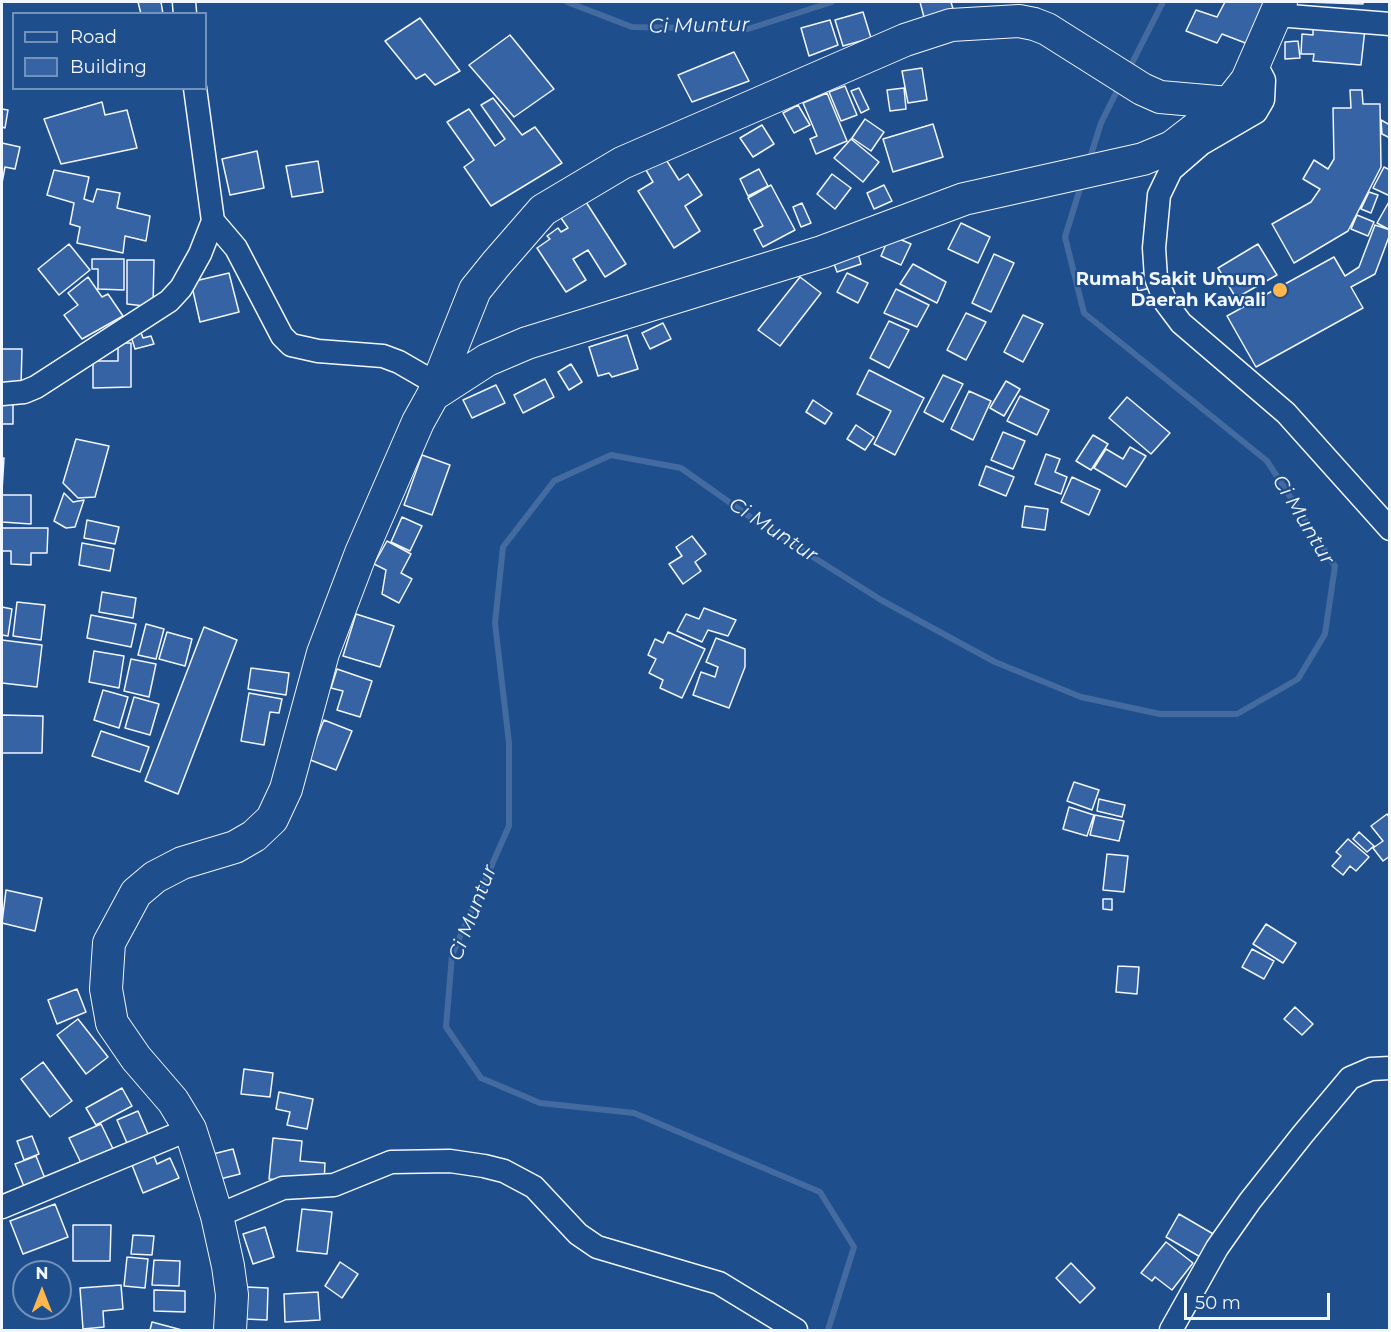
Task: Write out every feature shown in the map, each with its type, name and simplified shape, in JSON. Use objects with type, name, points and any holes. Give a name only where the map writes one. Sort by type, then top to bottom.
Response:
[{"type":"highway","points":[[435,389],[487,360],[527,343],[822,252],[964,199],[1143,159],[1172,147],[1229,103],[1255,63],[1279,8]]},
{"type":"highway","points":[[230,1330],[232,1295],[217,1216],[190,1130],[173,1101],[136,1058],[112,1023],[106,989],[110,943],[136,893],[155,877],[182,863],[235,847],[254,836],[272,819],[286,789],[323,653],[361,553],[417,422],[435,389],[475,290],[496,264],[543,210],[622,163],[905,40],[951,25],[1019,21],[1047,29],[1142,89],[1161,97],[1229,103]]},
{"type":"street","points":[[1279,8],[1389,24]]},
{"type":"street","points":[[1255,63],[1264,80],[1263,100],[1256,112],[1201,144],[1171,170],[1159,195],[1154,249],[1156,278],[1166,303],[1181,323],[1286,413],[1389,529]]},
{"type":"street","points":[[2,394],[24,392],[36,387],[169,301],[182,288],[200,254],[213,221],[195,90]]},
{"type":"street","points":[[213,221],[236,248],[282,336],[291,345],[318,351],[383,356],[399,362],[435,389]]},
{"type":"street","points":[[1171,1330],[1217,1248],[1250,1201],[1310,1126],[1350,1078],[1371,1069],[1389,1068]]},
{"type":"street","points":[[2,1206],[190,1130]]},
{"type":"street","points":[[217,1216],[283,1188],[334,1185],[391,1162],[450,1161],[484,1166],[504,1171],[534,1187],[578,1234],[597,1247],[719,1283],[795,1330]]},
{"type":"building","points":[[138,2],[161,2],[163,12],[140,12]]},
{"type":"building","points":[[920,2],[951,2],[954,12],[925,21]]},
{"type":"building","points":[[1225,2],[1265,2],[1248,44],[1222,34],[1217,43],[1186,31],[1196,10],[1217,17]]},
{"type":"building","points":[[1306,2],[1363,2],[1363,4]]},
{"type":"building","points":[[863,12],[871,38],[843,46],[835,20]]},
{"type":"building","points":[[420,18],[460,71],[435,85],[425,74],[416,79],[385,41]]},
{"type":"building","points":[[830,20],[838,45],[809,56],[801,28]]},
{"type":"building","points":[[1313,25],[1365,29],[1361,65],[1313,61],[1314,54],[1301,54],[1302,34],[1313,35]]},
{"type":"building","points":[[510,35],[554,89],[514,117],[469,65]]},
{"type":"building","points":[[1298,41],[1300,58],[1285,59],[1285,42]]},
{"type":"building","points":[[734,52],[749,81],[692,102],[678,75]]},
{"type":"building","points":[[922,68],[927,100],[908,103],[902,71]]},
{"type":"building","points":[[845,86],[857,115],[841,121],[829,92]]},
{"type":"building","points":[[859,88],[869,109],[861,113],[851,91]]},
{"type":"building","points":[[904,88],[906,109],[890,111],[887,90]]},
{"type":"building","points":[[1350,90],[1362,90],[1363,104],[1380,104],[1381,167],[1348,231],[1294,263],[1272,224],[1311,202],[1320,189],[1303,179],[1314,160],[1328,169],[1334,159],[1333,108],[1351,108]]},
{"type":"building","points":[[827,93],[847,141],[816,154],[810,139],[817,136],[803,103]]},
{"type":"building","points":[[493,98],[522,135],[535,127],[562,163],[491,206],[464,167],[474,160],[447,122],[469,109],[495,146],[505,139],[481,105]]},
{"type":"building","points":[[102,102],[105,115],[127,110],[137,148],[61,164],[44,119]]},
{"type":"building","points":[[798,105],[810,125],[794,133],[783,113]]},
{"type":"building","points":[[2,109],[8,110],[5,128],[2,127]]},
{"type":"building","points":[[865,119],[884,132],[871,151],[852,138]]},
{"type":"building","points":[[1381,120],[1390,125],[1390,138],[1382,134]]},
{"type":"building","points":[[933,124],[943,157],[893,172],[883,139]]},
{"type":"building","points":[[762,125],[774,144],[753,157],[740,138]]},
{"type":"building","points":[[851,139],[879,162],[863,182],[834,158]]},
{"type":"building","points":[[2,143],[20,147],[15,169],[5,167],[2,183]]},
{"type":"building","points":[[257,151],[264,188],[230,195],[222,159]]},
{"type":"building","points":[[665,158],[679,180],[688,174],[702,195],[685,206],[700,231],[674,248],[638,191],[653,182],[646,170]]},
{"type":"building","points":[[318,161],[323,192],[292,197],[286,166]]},
{"type":"building","points":[[1384,167],[1390,170],[1390,196],[1373,188]]},
{"type":"building","points":[[759,169],[768,186],[748,196],[740,179]]},
{"type":"building","points":[[54,170],[89,177],[84,199],[93,202],[97,189],[120,193],[117,208],[150,216],[146,241],[125,236],[123,253],[77,243],[80,227],[70,224],[74,203],[47,195]]},
{"type":"building","points":[[832,174],[851,188],[835,209],[817,194]]},
{"type":"building","points":[[771,185],[795,230],[763,247],[754,230],[763,226],[748,198]]},
{"type":"building","points":[[884,185],[892,201],[874,209],[867,193]]},
{"type":"building","points":[[1369,192],[1378,195],[1371,213],[1361,209]]},
{"type":"building","points":[[584,199],[626,264],[605,277],[588,250],[573,259],[586,280],[566,292],[537,248],[550,239],[547,236],[558,228],[561,232],[568,228],[559,215]]},
{"type":"building","points":[[1390,200],[1390,230],[1377,223]]},
{"type":"building","points":[[802,203],[811,223],[801,227],[793,207]]},
{"type":"building","points":[[1357,215],[1374,222],[1368,236],[1351,229]]},
{"type":"building","points":[[961,223],[990,237],[978,263],[948,249]]},
{"type":"building","points":[[1375,225],[1390,230],[1390,234],[1375,274],[1351,287],[1363,308],[1256,367],[1227,316],[1334,257],[1345,276],[1359,267]]},
{"type":"building","points":[[890,235],[911,244],[901,265],[881,256]]},
{"type":"building","points":[[69,244],[90,270],[59,295],[38,269]]},
{"type":"building","points":[[1258,244],[1277,275],[1236,298],[1218,268]]},
{"type":"building","points":[[856,247],[861,264],[837,272],[831,255]]},
{"type":"building","points":[[994,254],[1014,263],[991,312],[972,303]]},
{"type":"building","points":[[92,259],[124,259],[124,290],[98,289],[98,269],[92,269]]},
{"type":"building","points":[[127,260],[154,260],[153,307],[127,304]]},
{"type":"building","points":[[913,264],[946,282],[937,303],[900,284]]},
{"type":"building","points":[[1147,272],[1150,288],[1138,291],[1134,275]]},
{"type":"building","points":[[229,273],[239,312],[200,322],[191,282]]},
{"type":"building","points":[[847,273],[868,283],[858,303],[837,292]]},
{"type":"building","points":[[88,277],[102,297],[108,294],[123,316],[82,339],[64,315],[78,305],[68,293]]},
{"type":"building","points":[[800,277],[821,293],[780,346],[758,330]]},
{"type":"building","points":[[896,289],[929,305],[917,327],[884,313]]},
{"type":"building","points":[[966,313],[986,322],[966,360],[947,350]]},
{"type":"building","points":[[1023,315],[1043,324],[1023,362],[1004,352]]},
{"type":"building","points":[[889,321],[909,330],[889,368],[870,358]]},
{"type":"building","points":[[663,323],[671,339],[650,349],[642,333]]},
{"type":"building","points":[[140,330],[143,338],[151,336],[154,344],[135,349],[130,333]]},
{"type":"building","points":[[627,335],[638,369],[612,377],[609,373],[598,376],[589,347]]},
{"type":"building","points":[[118,343],[131,343],[131,387],[93,388],[93,361],[118,361]]},
{"type":"building","points":[[2,349],[22,349],[21,386],[2,383]]},
{"type":"building","points":[[571,364],[582,382],[569,390],[558,372]]},
{"type":"building","points":[[869,370],[924,398],[895,455],[874,444],[891,411],[857,394]]},
{"type":"building","points":[[943,375],[963,384],[943,422],[924,412]]},
{"type":"building","points":[[545,379],[554,397],[523,413],[514,395]]},
{"type":"building","points":[[1006,381],[1020,389],[1004,416],[990,408]]},
{"type":"building","points":[[496,385],[505,403],[472,418],[463,400]]},
{"type":"building","points":[[969,391],[991,401],[973,440],[951,429]]},
{"type":"building","points":[[1020,396],[1049,410],[1037,435],[1007,421]]},
{"type":"building","points":[[1127,397],[1170,433],[1151,454],[1109,418]]},
{"type":"building","points":[[813,400],[832,413],[825,424],[806,412]]},
{"type":"building","points":[[2,402],[13,402],[13,424],[2,424]]},
{"type":"building","points":[[856,425],[874,437],[865,450],[847,439]]},
{"type":"building","points":[[1003,432],[1025,441],[1013,469],[991,460]]},
{"type":"building","points":[[1093,435],[1108,444],[1091,470],[1076,461]]},
{"type":"building","points":[[76,439],[109,446],[95,497],[78,498],[63,483]]},
{"type":"building","points":[[1130,447],[1146,456],[1126,487],[1094,468],[1106,449],[1123,459]]},
{"type":"building","points":[[1046,454],[1060,459],[1055,472],[1067,477],[1061,494],[1035,484]]},
{"type":"building","points":[[422,455],[450,465],[432,515],[404,505]]},
{"type":"building","points":[[2,458],[4,458],[2,491]]},
{"type":"building","points":[[986,466],[1014,477],[1006,496],[979,485]]},
{"type":"building","points":[[1072,477],[1100,490],[1089,515],[1061,502]]},
{"type":"building","points":[[64,493],[73,502],[84,500],[75,527],[66,528],[54,521]]},
{"type":"building","points":[[2,495],[31,495],[31,524],[2,522]]},
{"type":"building","points":[[1025,506],[1048,509],[1045,530],[1022,527]]},
{"type":"building","points":[[402,517],[422,526],[410,551],[391,542]]},
{"type":"building","points":[[87,520],[119,527],[115,544],[84,538]]},
{"type":"building","points":[[2,528],[48,528],[47,553],[31,553],[31,565],[11,564],[11,551],[2,551]]},
{"type":"building","points":[[692,536],[706,554],[695,562],[701,571],[683,584],[669,564],[682,556],[676,547]]},
{"type":"building","points":[[387,541],[411,554],[401,573],[412,579],[399,603],[382,594],[386,570],[374,564]]},
{"type":"building","points":[[82,543],[114,549],[110,571],[79,565]]},
{"type":"building","points":[[102,592],[136,598],[133,618],[99,612]]},
{"type":"building","points":[[17,602],[45,605],[41,640],[13,636]]},
{"type":"building","points":[[2,607],[12,609],[8,636],[2,635]]},
{"type":"building","points":[[704,608],[736,620],[728,636],[708,630],[702,642],[677,631],[686,614],[699,619]]},
{"type":"building","points":[[356,614],[394,626],[380,667],[343,656]]},
{"type":"building","points":[[91,615],[136,624],[131,647],[87,638]]},
{"type":"building","points":[[146,624],[164,629],[156,659],[138,655]]},
{"type":"building","points":[[204,627],[237,640],[178,794],[145,781]]},
{"type":"building","points":[[167,632],[192,639],[185,666],[159,659]]},
{"type":"building","points":[[668,632],[705,649],[682,698],[660,688],[663,680],[649,673],[656,659],[648,655],[655,639],[663,643]]},
{"type":"building","points":[[716,638],[745,649],[745,667],[729,708],[693,695],[701,672],[715,677],[718,667],[706,662]]},
{"type":"building","points":[[2,640],[42,645],[37,687],[2,683]]},
{"type":"building","points":[[94,651],[124,656],[119,688],[89,682]]},
{"type":"building","points":[[131,659],[156,664],[149,697],[124,691]]},
{"type":"building","points":[[251,668],[289,673],[286,695],[248,689]]},
{"type":"building","points":[[337,669],[372,681],[360,717],[337,710],[343,691],[331,688]]},
{"type":"building","points":[[103,690],[128,697],[119,728],[94,720]]},
{"type":"building","points":[[249,693],[282,699],[279,713],[270,712],[264,745],[241,741]]},
{"type":"building","points":[[134,697],[159,704],[150,735],[125,728]]},
{"type":"building","points":[[2,715],[43,716],[42,753],[2,753]]},
{"type":"building","points":[[324,720],[352,731],[336,770],[308,759]]},
{"type":"building","points":[[101,731],[149,747],[140,772],[92,756]]},
{"type":"building","points":[[1074,782],[1099,790],[1092,810],[1067,801]]},
{"type":"building","points":[[1099,799],[1125,805],[1122,817],[1097,811]]},
{"type":"building","points":[[1069,807],[1094,815],[1087,836],[1063,829]]},
{"type":"building","points":[[1387,814],[1390,818],[1390,856],[1383,861],[1373,848],[1383,841],[1371,826]]},
{"type":"building","points":[[1095,815],[1124,821],[1119,841],[1090,835]]},
{"type":"building","points":[[1359,832],[1374,846],[1367,852],[1353,839]]},
{"type":"building","points":[[1348,839],[1369,857],[1356,871],[1350,866],[1343,875],[1332,866],[1341,856],[1336,852]]},
{"type":"building","points":[[1107,854],[1128,856],[1124,892],[1103,890]]},
{"type":"building","points":[[6,890],[42,898],[35,931],[2,923]]},
{"type":"building","points":[[1103,899],[1112,899],[1112,910],[1103,909]]},
{"type":"building","points":[[1266,924],[1296,943],[1283,963],[1253,944]]},
{"type":"building","points":[[1252,949],[1274,961],[1264,979],[1242,967]]},
{"type":"building","points":[[1118,966],[1139,967],[1137,994],[1116,992]]},
{"type":"building","points":[[77,989],[86,1012],[57,1024],[48,1000]]},
{"type":"building","points":[[1295,1007],[1313,1024],[1302,1035],[1284,1019]]},
{"type":"building","points":[[78,1019],[108,1057],[86,1074],[57,1035]]},
{"type":"building","points":[[43,1062],[72,1101],[50,1117],[21,1079]]},
{"type":"building","points":[[244,1069],[273,1073],[270,1097],[241,1094]]},
{"type":"building","points":[[122,1088],[132,1106],[96,1125],[86,1108]]},
{"type":"building","points":[[279,1092],[313,1099],[307,1129],[287,1125],[290,1112],[276,1109]]},
{"type":"building","points":[[138,1111],[151,1141],[130,1150],[117,1120]]},
{"type":"building","points":[[101,1124],[115,1153],[83,1167],[69,1138]]},
{"type":"building","points":[[32,1136],[39,1154],[24,1160],[17,1141]]},
{"type":"building","points":[[273,1138],[302,1141],[300,1161],[325,1163],[324,1184],[269,1179]]},
{"type":"building","points":[[233,1149],[240,1174],[220,1179],[213,1154]]},
{"type":"building","points":[[152,1151],[157,1164],[170,1158],[179,1178],[143,1193],[130,1160]]},
{"type":"building","points":[[36,1156],[48,1186],[27,1194],[15,1164]]},
{"type":"building","points":[[55,1204],[68,1237],[23,1254],[10,1221]]},
{"type":"building","points":[[302,1209],[332,1212],[327,1254],[297,1251]]},
{"type":"building","points":[[1179,1214],[1215,1235],[1202,1258],[1166,1237]]},
{"type":"building","points":[[73,1225],[111,1225],[110,1261],[73,1261]]},
{"type":"building","points":[[265,1227],[274,1257],[253,1264],[243,1234]]},
{"type":"building","points":[[133,1235],[154,1236],[152,1255],[131,1254]]},
{"type":"building","points":[[1166,1242],[1193,1263],[1172,1290],[1155,1277],[1152,1281],[1141,1273]]},
{"type":"building","points":[[127,1257],[148,1259],[145,1288],[124,1286]]},
{"type":"building","points":[[154,1260],[180,1261],[179,1286],[152,1285]]},
{"type":"building","points":[[340,1262],[358,1274],[342,1298],[325,1286]]},
{"type":"building","points":[[1071,1263],[1095,1288],[1080,1303],[1056,1278]]},
{"type":"building","points":[[121,1285],[123,1309],[103,1311],[104,1327],[83,1329],[80,1288]]},
{"type":"building","points":[[246,1287],[268,1288],[267,1320],[245,1319]]},
{"type":"building","points":[[154,1290],[185,1291],[185,1312],[154,1311]]},
{"type":"building","points":[[318,1292],[320,1320],[285,1322],[284,1294]]},
{"type":"building","points":[[152,1322],[182,1330],[150,1330]]},
{"type":"waterway","name":"Ci Muntur","points":[[567,2],[632,27],[748,29],[832,2]]},
{"type":"waterway","name":"Ci Muntur","points":[[1128,71],[1163,2]]},
{"type":"waterway","name":"Ci Muntur","points":[[1089,161],[1101,123],[1120,85]]},
{"type":"waterway","name":"Ci Muntur","points":[[828,1330],[854,1247],[820,1192],[634,1113],[540,1103],[481,1078],[446,1027],[452,955],[509,826],[509,743],[495,623],[503,547],[554,481],[611,455],[681,468],[753,519],[881,600],[995,662],[1081,697],[1160,714],[1237,714],[1298,679],[1325,634],[1335,566],[1267,461],[1084,313],[1065,237],[1082,182]]},
{"type":"place","name":"Rumah Sakit Umum Daerah Kawali","points":[[1280,290]]}]
